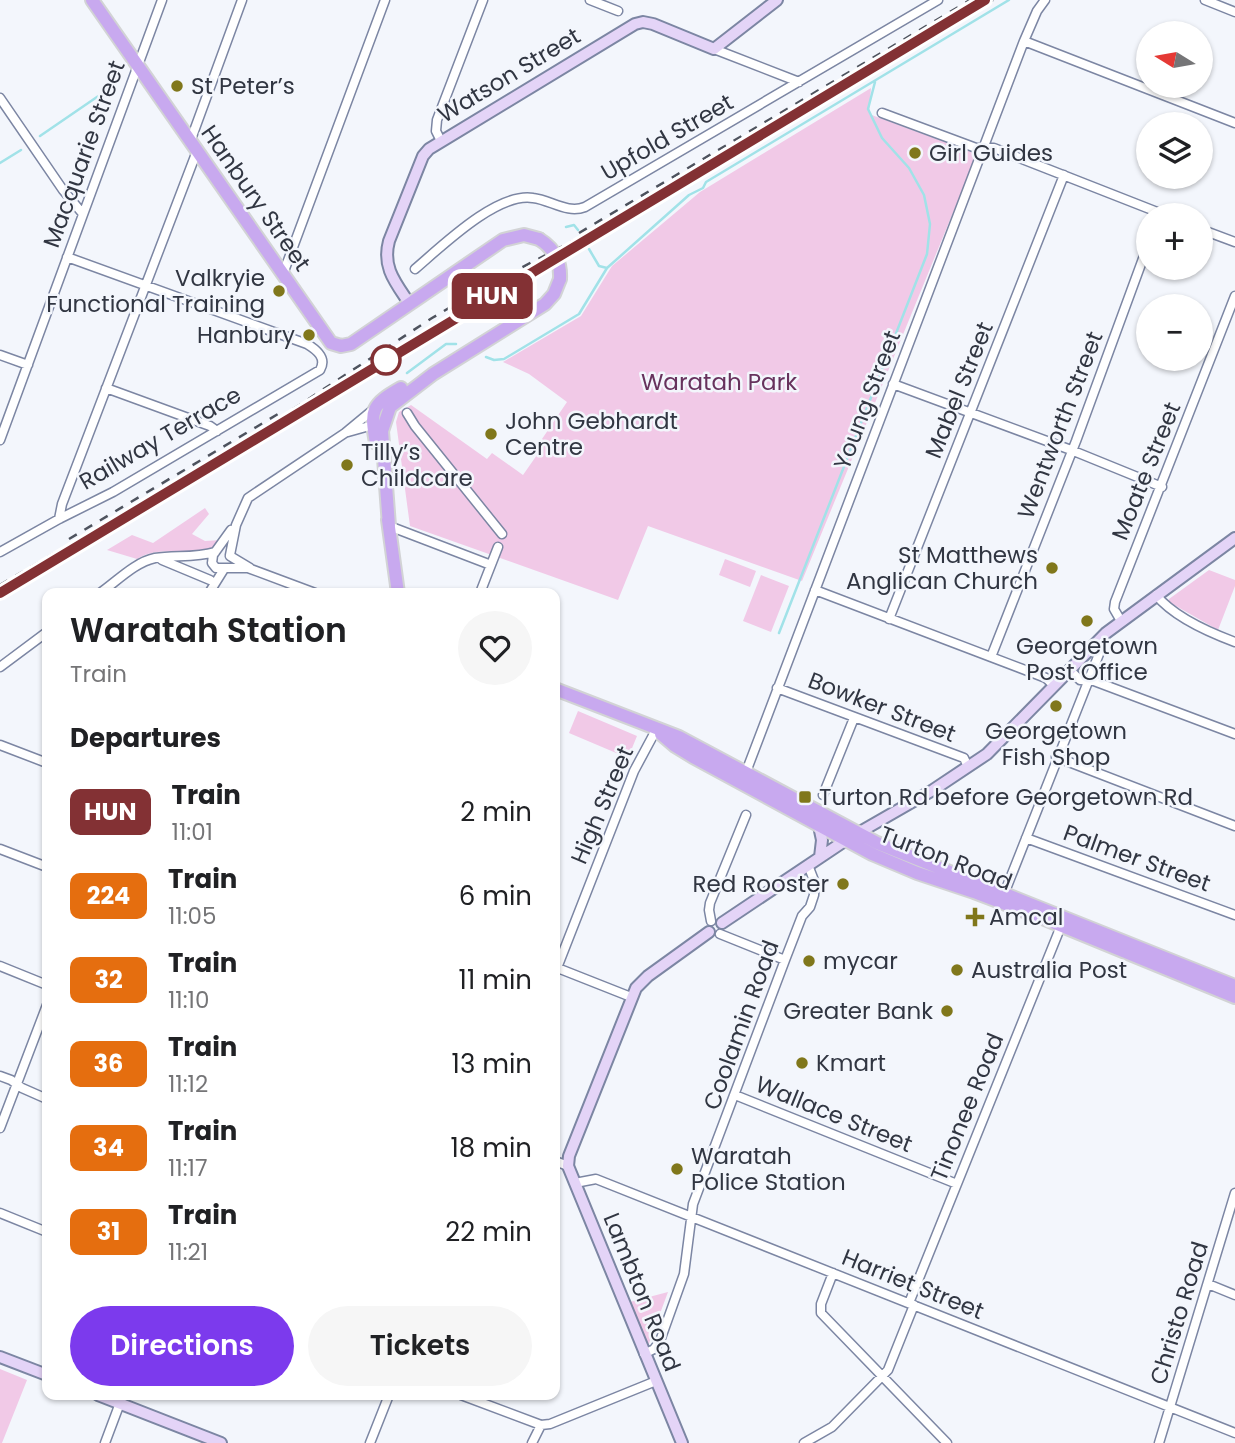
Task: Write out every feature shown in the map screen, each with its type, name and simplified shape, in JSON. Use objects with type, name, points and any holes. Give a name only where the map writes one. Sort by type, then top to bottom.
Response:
[{"type":"main road","name":"Hanbury Street","points":[[92,0],[331,343],[341,346],[354,342],[409,303]]},
{"type":"main road","points":[[373,425],[382,410],[396,398],[545,304],[554,294],[560,279],[560,266],[555,254],[539,239],[524,235],[503,240],[409,303]]},
{"type":"main road","points":[[396,398],[378,403],[374,409],[373,425],[397,588]]},
{"type":"main road","points":[[389,526],[382,431],[387,412],[396,398]]},
{"type":"main road","name":"Turton Road","points":[[560,691],[679,737],[858,833],[930,866],[1235,986]]},
{"type":"main road","name":"Turton Road","points":[[656,730],[675,746],[819,826],[917,873],[974,892],[1235,997]]},
{"type":"street","name":"Macquarie Street","points":[[0,440],[162,0]]},
{"type":"street","points":[[59,519],[62,504],[194,146],[242,0]]},
{"type":"street","points":[[283,274],[385,0]]},
{"type":"street","points":[[441,141],[436,131],[437,120],[483,0]]},
{"type":"street","points":[[590,0],[615,10],[616,0]]},
{"type":"street","points":[[714,49],[777,0]]},
{"type":"street","name":"Upfold Street","points":[[415,269],[500,203],[527,197],[571,209],[584,208],[938,0]]},
{"type":"street","name":"Young Street","points":[[746,772],[1024,41],[1037,10],[1045,0]]},
{"type":"street","points":[[1205,0],[1235,12]]},
{"type":"street","name":"Watson Street","points":[[409,303],[388,270],[387,249],[423,156],[429,149],[635,24],[653,24],[714,49]]},
{"type":"street","points":[[1024,41],[1235,123]]},
{"type":"street","points":[[714,49],[799,82]]},
{"type":"street","points":[[0,98],[63,190],[83,214]]},
{"type":"street","points":[[883,113],[976,148],[994,148],[1136,204]]},
{"type":"street","name":"Mabel Street","points":[[890,619],[1064,175]]},
{"type":"street","points":[[1213,234],[1235,242]]},
{"type":"street","points":[[67,257],[144,285]]},
{"type":"street","name":"Wentworth Street","points":[[991,657],[1136,277]]},
{"type":"street","name":"Railway Terrace","points":[[0,552],[113,492],[320,370],[323,365],[316,350],[307,344],[144,285]]},
{"type":"street","name":"Moate Street","points":[[1121,621],[1115,609],[1115,602],[1235,296]]},
{"type":"street","points":[[0,355],[28,365]]},
{"type":"street","points":[[893,384],[1072,450],[1162,487]]},
{"type":"street","points":[[106,388],[210,426],[217,431]]},
{"type":"street","points":[[212,588],[230,564],[237,521],[250,496],[345,433],[374,409]]},
{"type":"street","points":[[407,413],[502,534]]},
{"type":"street","points":[[345,433],[373,425]]},
{"type":"street","points":[[209,588],[212,557],[237,521]]},
{"type":"street","points":[[389,526],[491,565]]},
{"type":"street","points":[[560,1161],[569,1161],[631,997],[648,976],[820,857],[987,754],[1101,638],[1156,595],[1230,547],[1235,538]]},
{"type":"street","points":[[482,588],[498,547]]},
{"type":"street","points":[[107,588],[138,565],[156,558],[184,558],[223,550],[252,569],[302,588]]},
{"type":"street","points":[[156,558],[211,580]]},
{"type":"street","points":[[184,558],[218,569],[252,569]]},
{"type":"street","points":[[815,590],[1046,678],[1053,685]]},
{"type":"street","points":[[1156,595],[1163,604],[1180,615],[1235,642]]},
{"type":"street","points":[[0,667],[42,636]]},
{"type":"street","points":[[1004,894],[1101,649],[1101,638]]},
{"type":"street","points":[[1072,666],[1089,680],[1235,734]]},
{"type":"street","name":"Bowker Street","points":[[777,688],[964,758],[968,767]]},
{"type":"street","points":[[823,795],[854,718]]},
{"type":"street","name":"High Street","points":[[560,959],[634,771],[656,730]]},
{"type":"street","points":[[0,745],[42,762]]},
{"type":"street","points":[[1056,757],[1235,826]]},
{"type":"street","points":[[746,815],[709,910],[716,928],[785,960]]},
{"type":"street","points":[[819,826],[822,840],[820,857]]},
{"type":"street","name":"Palmer Street","points":[[1026,838],[1235,915]]},
{"type":"street","points":[[0,849],[42,865]]},
{"type":"street","name":"Coolamin Road","points":[[644,1354],[654,1349],[660,1341],[684,1274],[693,1204],[785,960],[814,895],[815,883],[808,865]]},
{"type":"street","name":"Tinonee Road","points":[[804,1443],[832,1427],[888,1370],[957,1184],[1061,926]]},
{"type":"street","points":[[0,966],[42,983]]},
{"type":"street","points":[[560,970],[631,997]]},
{"type":"street","points":[[0,1128],[42,1018]]},
{"type":"street","points":[[0,1076],[42,1096]]},
{"type":"street","name":"Wallace Street","points":[[735,1095],[957,1184]]},
{"type":"street","name":"Lambton Road","points":[[569,1161],[575,1183],[682,1443]]},
{"type":"street","name":"Harriet Street","points":[[575,1183],[596,1179],[1235,1433]]},
{"type":"street","name":"Christo Road","points":[[1159,1443],[1235,1193]]},
{"type":"street","points":[[0,1213],[42,1230]]},
{"type":"street","points":[[833,1273],[821,1304],[821,1313],[947,1443]]},
{"type":"street","points":[[1208,1284],[1235,1295]]},
{"type":"street","points":[[0,1357],[42,1373]]},
{"type":"street","points":[[531,1443],[545,1425],[656,1381]]},
{"type":"street","points":[[105,1443],[121,1400]]},
{"type":"street","points":[[123,1400],[221,1443]]},
{"type":"street","points":[[370,1443],[387,1400]]},
{"type":"street","points":[[475,1400],[545,1425]]},
{"type":"green space","name":"Waratah Park","points":[[871,88],[869,114],[977,154],[802,581],[648,526],[618,600],[410,526],[396,422],[399,412],[411,405],[487,459],[492,453],[523,475],[546,442],[542,439],[567,402],[529,374],[503,362],[581,316],[612,266],[700,192]]},
{"type":"green space","points":[[205,508],[209,514],[192,534],[205,541],[222,540],[213,547],[192,552],[158,552],[137,559],[107,550],[132,535],[153,543]]},
{"type":"green space","points":[[725,559],[756,571],[750,587],[719,575]]},
{"type":"green space","points":[[1209,570],[1235,580],[1218,630],[1169,602],[1169,599]]},
{"type":"green space","points":[[761,575],[789,586],[771,632],[743,621]]},
{"type":"green space","points":[[578,711],[637,736],[628,758],[569,733]]},
{"type":"green space","points":[[668,1292],[648,1346],[630,1302]]},
{"type":"green space","points":[[0,1369],[27,1380],[2,1443],[0,1443]]},
{"type":"waterway","points":[[486,357],[504,359],[579,314],[607,268],[689,195],[703,188],[706,182],[1009,0]]},
{"type":"waterway","points":[[779,633],[927,254],[930,224],[924,195],[909,168],[882,138],[868,109],[875,82]]},
{"type":"waterway","points":[[40,136],[113,86]]},
{"type":"waterway","points":[[0,163],[21,150]]},
{"type":"waterway","points":[[566,227],[574,225],[578,230]]},
{"type":"waterway","points":[[589,249],[599,266],[607,268]]},
{"type":"waterway","points":[[407,373],[446,344],[456,344]]},
{"type":"railway","points":[[579,233],[970,0]]},
{"type":"railway","points":[[0,598],[993,0]]},
{"type":"railway","points":[[278,419],[432,318],[490,284],[590,232]]},
{"type":"railway","points":[[69,539],[283,411]]},
{"type":"railway","points":[[0,585],[80,538]]},
{"type":"train","name":"HUN","points":[[0,593],[985,0]]},
{"type":"place","name":"St Peter’s","points":[[177,86]]},
{"type":"place","name":"Girl Guides","points":[[915,153]]},
{"type":"place","name":"Valkryie Functional Training","points":[[279,291]]},
{"type":"place","name":"Hanbury","points":[[309,335]]},
{"type":"place","name":"John Gebhardt Centre","points":[[491,434]]},
{"type":"place","name":"Tilly’s Childcare","points":[[347,465]]},
{"type":"place","name":"St Matthews Anglican Church","points":[[1052,568]]},
{"type":"place","name":"Georgetown Post Office","points":[[1087,621]]},
{"type":"place","name":"Georgetown Fish Shop","points":[[1056,706]]},
{"type":"place","name":"Turton Rd before Georgetown Rd","points":[[805,797]]},
{"type":"place","name":"Red Rooster","points":[[843,884]]},
{"type":"place","name":"Amcal","points":[[975,917]]},
{"type":"place","name":"mycar","points":[[809,961]]},
{"type":"place","name":"Australia Post","points":[[957,970]]},
{"type":"place","name":"Greater Bank","points":[[947,1011]]},
{"type":"place","name":"Kmart","points":[[802,1063]]},
{"type":"place","name":"Waratah Police Station","points":[[677,1169]]}]
